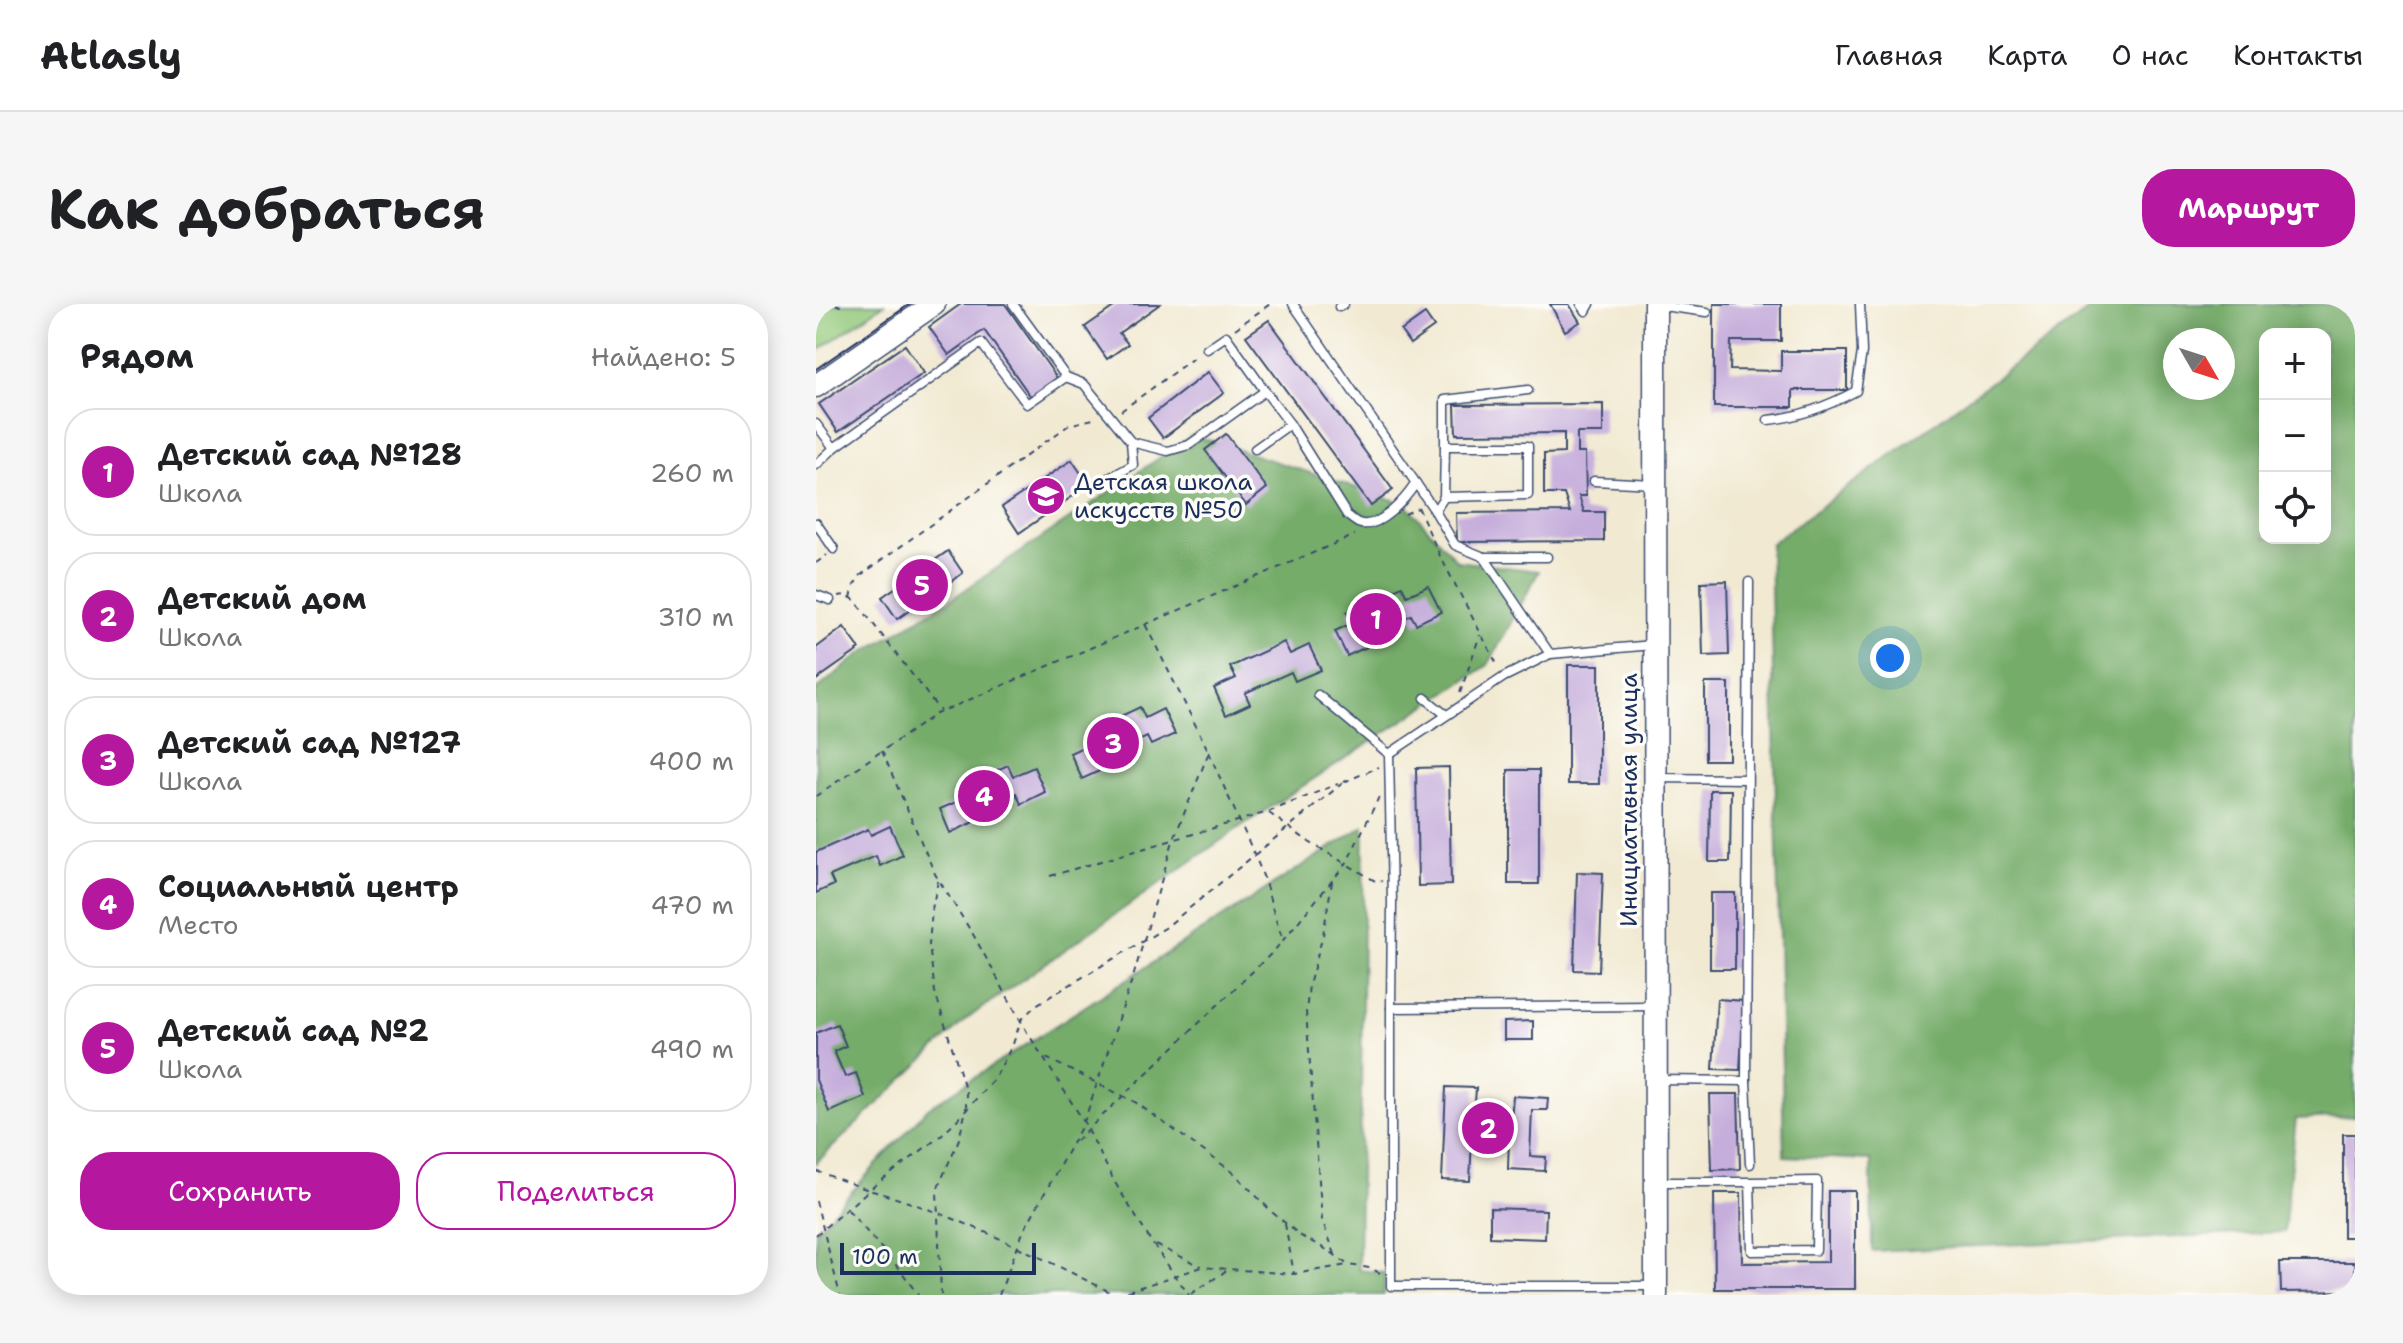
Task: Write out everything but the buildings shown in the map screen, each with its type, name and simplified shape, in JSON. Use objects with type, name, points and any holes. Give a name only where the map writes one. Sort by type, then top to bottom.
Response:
[{"type":"main road","points":[[816,386],[934,304]]},
{"type":"main road","name":"Инициативная улица","points":[[1655,304],[1656,1290]]},
{"type":"lane","points":[[1013,304],[1066,377],[1084,384],[1131,442],[1133,465],[1100,483]]},
{"type":"lane","points":[[1293,304],[1455,545],[1484,557],[1547,557]]},
{"type":"lane","points":[[1581,304],[1586,311],[1590,304]]},
{"type":"lane","points":[[1655,304],[1707,312]]},
{"type":"lane","points":[[1768,420],[1792,418],[1856,391],[1862,352],[1860,304]]},
{"type":"lane","points":[[1207,349],[1226,336],[1290,424],[1347,515],[1359,524],[1373,523],[1387,513],[1409,494],[1416,483]]},
{"type":"lane","points":[[816,465],[834,448],[981,343],[1027,404],[1066,377]]},
{"type":"lane","points":[[1435,511],[1444,497],[1445,400],[1528,390]]},
{"type":"lane","points":[[1131,442],[1168,451],[1189,445],[1265,391]]},
{"type":"lane","points":[[816,424],[834,448]]},
{"type":"lane","points":[[1255,449],[1290,424]]},
{"type":"lane","points":[[1444,497],[1528,495],[1528,446],[1445,446]]},
{"type":"lane","points":[[1594,481],[1655,484]]},
{"type":"lane","points":[[816,523],[834,549]]},
{"type":"lane","points":[[1484,557],[1550,654]]},
{"type":"lane","points":[[1749,582],[1746,1081],[1750,1164]]},
{"type":"lane","points":[[816,595],[830,600]]},
{"type":"lane","points":[[1389,763],[1454,709],[1504,677],[1550,654],[1655,645]]},
{"type":"lane","points":[[1318,695],[1389,763],[1392,1287],[1656,1290]]},
{"type":"lane","points":[[1425,698],[1446,715]]},
{"type":"lane","points":[[1656,778],[1747,779]]},
{"type":"lane","points":[[1391,1008],[1656,1006]]},
{"type":"lane","points":[[1656,1080],[1746,1081]]},
{"type":"lane","points":[[1656,1182],[1817,1181],[1816,1250],[1752,1251],[1750,1182]]},
{"type":"path","points":[[816,315],[833,304],[845,304]]},
{"type":"path","points":[[1226,336],[1270,304]]},
{"type":"path","points":[[851,598],[854,585],[861,575],[1069,425],[1110,417],[1207,349]]},
{"type":"path","points":[[1404,514],[1419,508],[1439,554],[1504,677]]},
{"type":"path","points":[[816,796],[940,712],[1361,532]]},
{"type":"path","points":[[830,600],[846,595],[855,600],[940,712]]},
{"type":"path","points":[[1145,624],[1240,819],[1284,940]]},
{"type":"path","points":[[1454,709],[1481,633]]},
{"type":"path","points":[[882,751],[938,880],[1154,1244],[1190,1295],[1227,1270]]},
{"type":"path","points":[[999,1295],[1018,1246],[1048,1184],[1084,1122],[1173,841],[1209,752]]},
{"type":"path","points":[[1050,876],[1268,812],[1389,763]]},
{"type":"path","points":[[1075,1141],[1284,940],[1346,864],[1389,763]]},
{"type":"path","points":[[816,1235],[938,1138],[966,1110],[996,1076],[1013,1044],[1021,1020],[1036,1005],[1165,928],[1344,782]]},
{"type":"path","points":[[1268,812],[1377,882],[1391,880]]},
{"type":"path","points":[[938,880],[929,945],[935,992],[966,1092],[966,1110],[959,1139],[937,1190],[941,1295]]},
{"type":"path","points":[[1332,881],[1306,1012],[1322,1220],[1336,1255]]},
{"type":"path","points":[[1045,1057],[1124,1095],[1234,1173],[1301,1236],[1348,1265]]},
{"type":"path","points":[[816,1171],[1018,1246],[1116,1295],[1202,1267]]},
{"type":"path","points":[[816,1201],[840,1295]]},
{"type":"path","points":[[847,1210],[902,1272],[918,1295]]},
{"type":"path","points":[[1285,1223],[1294,1274]]},
{"type":"path","points":[[1154,1244],[1202,1267],[1227,1270],[1294,1274],[1348,1265],[1370,1268],[1392,1287]]},
{"type":"green space","points":[[816,304],[884,304],[816,352]]},
{"type":"green space","points":[[2097,304],[2355,304],[2355,1116],[2296,1119],[2284,1232],[1872,1251],[1871,1160],[1784,1156],[1770,544]]},
{"type":"green space","points":[[1193,435],[1406,504],[1457,561],[1539,571],[1488,665],[1240,827],[965,1020],[816,1163],[816,690],[859,655],[947,602]]},
{"type":"green space","points":[[1364,826],[1359,1270],[1384,1273],[1384,1295],[816,1295],[816,1231],[928,1108]]},
{"type":"tram line","points":[[816,369],[910,304]]},
{"type":"place","name":"Детская школа искусств №50","points":[[1046,496]]},
{"type":"place","name":"Детский сад №2","points":[[922,585]]},
{"type":"place","name":"Детский сад №128","points":[[1376,619]]},
{"type":"place","name":"Детский сад №127","points":[[1113,743]]},
{"type":"place","name":"Социальный центр","points":[[984,796]]},
{"type":"place","name":"Детский дом","points":[[1488,1128]]}]
